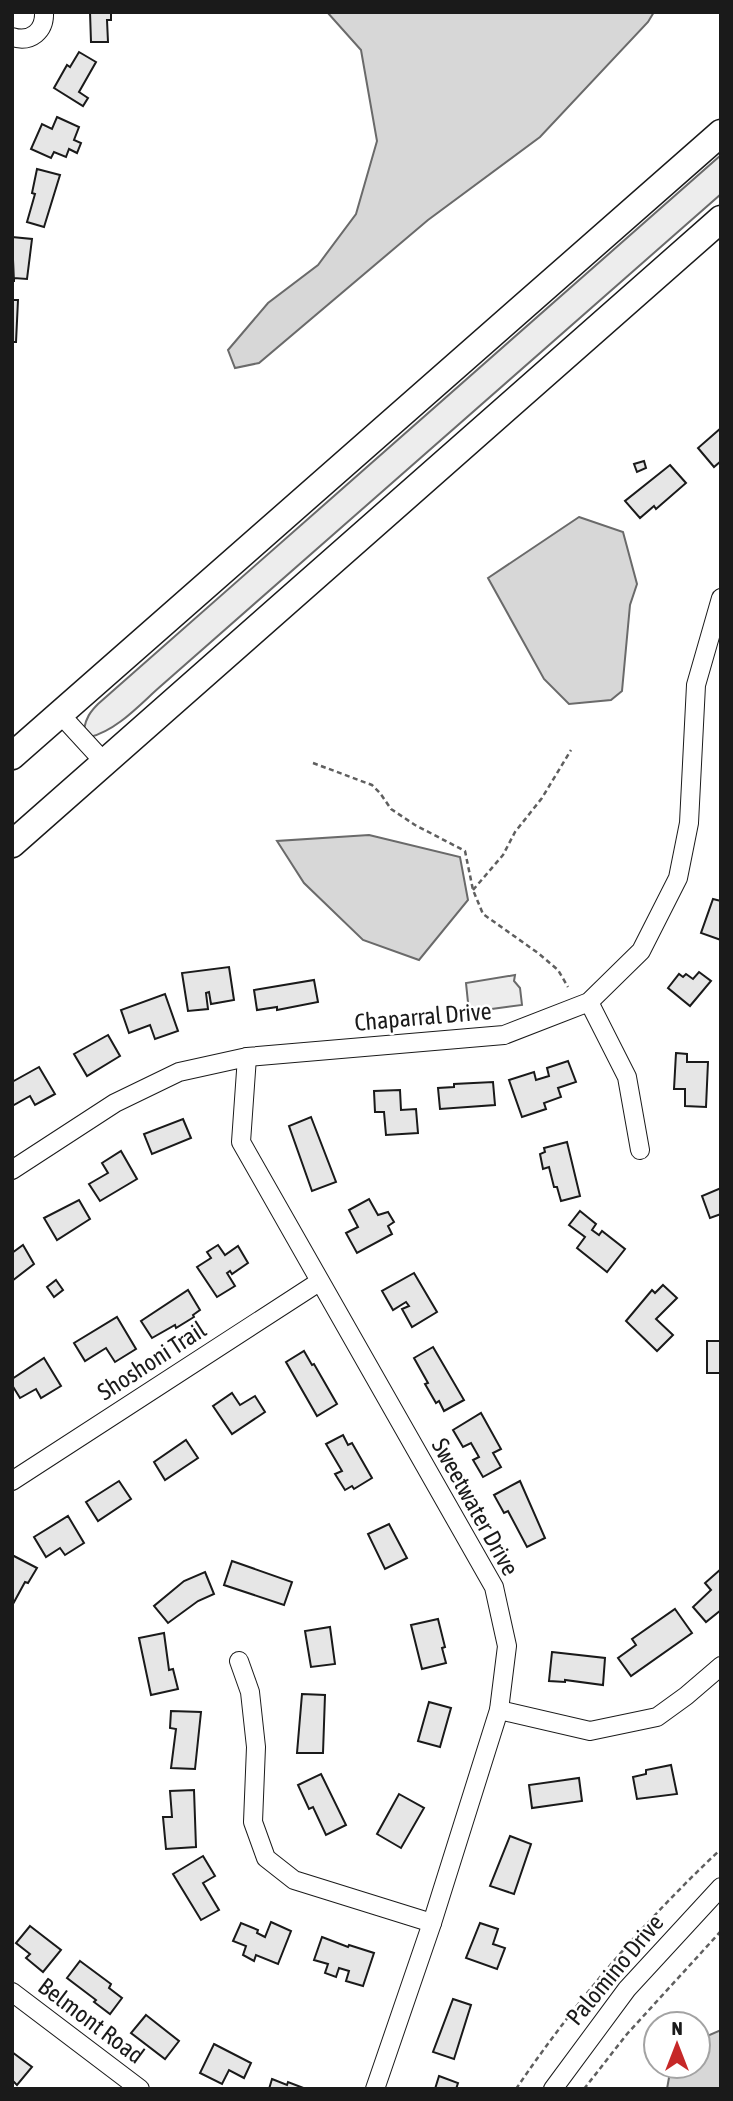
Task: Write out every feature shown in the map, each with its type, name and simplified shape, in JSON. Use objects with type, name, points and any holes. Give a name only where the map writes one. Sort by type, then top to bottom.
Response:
[{"type":"highway","points":[[12,756],[721,133]]},
{"type":"highway","points":[[12,844],[721,219]]},
{"type":"street","points":[[12,37],[27,39],[35,35],[41,28],[44,12]]},
{"type":"street","name":"Chaparral Drive","points":[[12,1170],[115,1102],[178,1072],[247,1057],[504,1035],[589,1002],[641,951],[678,877],[688,823],[696,685],[721,598]]},
{"type":"street","points":[[60,714],[105,763]]},
{"type":"street","points":[[589,1002],[627,1077],[640,1150]]},
{"type":"street","name":"Sweetwater Drive","points":[[247,1057],[241,1142],[494,1587],[507,1646],[499,1710],[432,1923],[375,2089]]},
{"type":"street","name":"Shoshoni Trail","points":[[12,1481],[319,1282]]},
{"type":"street","points":[[239,1661],[250,1692],[256,1747],[253,1822],[266,1858],[295,1880],[432,1923]]},
{"type":"street","points":[[499,1710],[590,1731],[657,1717],[721,1666]]},
{"type":"street","name":"Palomino Drive","points":[[553,2089],[627,1989],[721,1888]]},
{"type":"street","name":"Belmont Road","points":[[12,1992],[140,2089]]},
{"type":"path","points":[[472,890],[503,855],[515,832],[542,798],[571,750]]},
{"type":"path","points":[[313,763],[372,785],[391,809],[465,851],[472,890],[483,914],[558,970],[568,987]]},
{"type":"path","points":[[516,2089],[581,1998],[651,1919],[721,1849]]},
{"type":"path","points":[[584,2089],[627,2034],[721,1931]]},
{"type":"shaded area","points":[[327,12],[654,12],[648,22],[540,137],[428,220],[259,363],[235,368],[228,350],[268,303],[318,265],[356,214],[377,141],[361,50]]},
{"type":"shaded area","points":[[721,155],[721,194],[129,715],[90,737],[84,729],[89,715],[98,704]]},
{"type":"shaded area","points":[[579,517],[623,532],[637,584],[630,605],[622,691],[611,700],[569,704],[544,679],[488,578]]},
{"type":"shaded area","points":[[369,835],[460,857],[468,900],[419,960],[363,940],[304,883],[277,841]]},
{"type":"shaded area","points":[[515,975],[514,981],[520,988],[522,1005],[469,1012],[466,983]]},
{"type":"shaded area","points":[[721,2030],[721,2089],[667,2089],[669,2080],[712,2080],[712,2034]]},
{"type":"building","points":[[90,12],[111,12],[111,20],[107,20],[108,42],[91,42]]},
{"type":"building","points":[[79,52],[96,62],[79,92],[88,98],[83,106],[54,88],[67,65],[70,67]]},
{"type":"building","points":[[57,117],[79,127],[74,140],[81,143],[77,153],[69,149],[66,157],[54,152],[51,158],[31,149],[42,124],[52,129]]},
{"type":"building","points":[[37,169],[60,175],[44,227],[27,222],[35,194],[32,193]]},
{"type":"building","points":[[12,237],[32,239],[27,279],[14,278],[14,282]]},
{"type":"building","points":[[12,300],[18,300],[16,342],[12,342]]},
{"type":"building","points":[[721,428],[721,461],[714,467],[698,448]]},
{"type":"building","points":[[644,461],[646,468],[637,472],[634,464]]},
{"type":"building","points":[[670,465],[686,483],[656,509],[654,506],[640,518],[625,501]]},
{"type":"building","points":[[713,899],[721,901],[721,940],[701,933]]},
{"type":"building","points":[[229,967],[234,1000],[211,1004],[209,992],[206,993],[208,1009],[188,1011],[182,973]]},
{"type":"building","points":[[699,972],[711,981],[690,1006],[668,988],[679,974],[683,977],[686,974],[693,979]]},
{"type":"building","points":[[314,980],[318,1002],[277,1010],[277,1007],[257,1010],[254,990]]},
{"type":"building","points":[[165,994],[178,1031],[155,1039],[150,1025],[129,1033],[121,1010]]},
{"type":"building","points":[[108,1035],[120,1056],[87,1076],[74,1054]]},
{"type":"building","points":[[676,1053],[687,1054],[687,1062],[708,1062],[706,1107],[685,1106],[685,1089],[674,1089]]},
{"type":"building","points":[[568,1061],[576,1082],[558,1088],[561,1097],[544,1103],[546,1109],[522,1117],[509,1080],[534,1072],[536,1080],[549,1076],[547,1068]]},
{"type":"building","points":[[39,1067],[55,1094],[35,1105],[30,1096],[12,1106],[12,1082]]},
{"type":"building","points":[[493,1082],[495,1105],[440,1109],[438,1088],[454,1087],[454,1084]]},
{"type":"building","points":[[400,1090],[401,1110],[416,1109],[418,1133],[386,1135],[384,1112],[375,1112],[374,1091]]},
{"type":"building","points":[[311,1117],[336,1182],[312,1191],[289,1126]]},
{"type":"building","points":[[183,1119],[191,1138],[152,1154],[144,1134]]},
{"type":"building","points":[[567,1142],[580,1196],[561,1201],[549,1167],[543,1169],[540,1154],[545,1152],[544,1148]]},
{"type":"building","points":[[121,1151],[137,1179],[100,1201],[89,1184],[108,1173],[102,1163]]},
{"type":"building","points":[[721,1188],[721,1214],[710,1218],[702,1196]]},
{"type":"building","points":[[369,1199],[378,1215],[388,1212],[394,1222],[388,1226],[392,1234],[357,1253],[346,1233],[358,1227],[349,1210]]},
{"type":"building","points":[[79,1200],[90,1219],[57,1240],[44,1218]]},
{"type":"building","points":[[580,1211],[596,1224],[592,1230],[599,1235],[602,1231],[625,1249],[607,1272],[577,1248],[585,1237],[569,1225]]},
{"type":"building","points":[[23,1245],[34,1264],[12,1281],[12,1253]]},
{"type":"building","points":[[218,1245],[225,1255],[238,1246],[248,1263],[232,1274],[230,1271],[227,1273],[235,1286],[217,1297],[197,1267],[211,1258],[207,1252]]},
{"type":"building","points":[[414,1273],[437,1312],[412,1327],[402,1309],[409,1306],[406,1302],[393,1310],[382,1291]]},
{"type":"building","points":[[56,1280],[63,1290],[54,1297],[47,1287]]},
{"type":"building","points":[[663,1285],[677,1298],[656,1319],[673,1335],[657,1351],[626,1321],[652,1290],[655,1293]]},
{"type":"building","points":[[188,1290],[200,1310],[176,1328],[175,1325],[152,1338],[141,1321]]},
{"type":"building","points":[[117,1317],[136,1349],[115,1362],[106,1348],[85,1361],[74,1343]]},
{"type":"building","points":[[707,1341],[721,1341],[721,1373],[707,1373]]},
{"type":"building","points":[[433,1347],[464,1400],[444,1411],[425,1384],[428,1383],[414,1358]]},
{"type":"building","points":[[304,1351],[337,1404],[317,1416],[286,1362]]},
{"type":"building","points":[[44,1358],[61,1386],[41,1398],[36,1389],[20,1398],[12,1385],[12,1379]]},
{"type":"building","points":[[232,1393],[240,1405],[255,1396],[265,1412],[232,1434],[213,1406]]},
{"type":"building","points":[[481,1413],[501,1449],[493,1453],[501,1467],[483,1477],[473,1460],[479,1457],[471,1443],[463,1447],[453,1430]]},
{"type":"building","points":[[343,1435],[348,1445],[352,1443],[372,1478],[354,1489],[352,1486],[345,1490],[335,1474],[342,1471],[326,1444]]},
{"type":"building","points":[[186,1440],[198,1458],[165,1480],[154,1462]]},
{"type":"building","points":[[119,1481],[131,1499],[98,1521],[86,1502]]},
{"type":"building","points":[[520,1481],[545,1538],[527,1547],[508,1511],[504,1513],[494,1495]]},
{"type":"building","points":[[68,1516],[84,1543],[65,1555],[60,1548],[46,1557],[34,1537]]},
{"type":"building","points":[[389,1524],[407,1558],[385,1569],[368,1534]]},
{"type":"building","points":[[12,1555],[37,1568],[28,1583],[25,1582],[13,1604]]},
{"type":"building","points":[[232,1561],[292,1582],[284,1605],[224,1585]]},
{"type":"building","points":[[721,1569],[721,1610],[706,1622],[693,1607],[711,1590],[705,1583]]},
{"type":"building","points":[[205,1572],[214,1594],[198,1601],[168,1623],[154,1606],[184,1581]]},
{"type":"building","points":[[675,1609],[692,1633],[631,1676],[618,1658],[636,1645],[632,1639]]},
{"type":"building","points":[[438,1619],[446,1663],[422,1669],[411,1625]]},
{"type":"building","points":[[330,1627],[335,1664],[311,1667],[305,1631]]},
{"type":"building","points":[[164,1633],[169,1670],[173,1669],[178,1689],[151,1695],[139,1638]]},
{"type":"building","points":[[552,1652],[605,1658],[603,1685],[565,1680],[549,1681]]},
{"type":"building","points":[[302,1694],[325,1695],[323,1753],[297,1753]]},
{"type":"building","points":[[429,1702],[451,1708],[440,1747],[418,1741]]},
{"type":"building","points":[[171,1711],[201,1712],[195,1769],[171,1768],[176,1729],[170,1728]]},
{"type":"building","points":[[671,1765],[677,1794],[637,1799],[633,1777],[646,1774],[646,1770]]},
{"type":"building","points":[[321,1774],[346,1825],[326,1835],[313,1807],[309,1809],[298,1785]]},
{"type":"building","points":[[579,1778],[582,1801],[532,1808],[529,1785]]},
{"type":"building","points":[[194,1790],[196,1847],[166,1849],[163,1817],[172,1817],[170,1791]]},
{"type":"building","points":[[399,1794],[424,1808],[401,1848],[377,1834]]},
{"type":"building","points":[[510,1836],[531,1844],[514,1894],[490,1886]]},
{"type":"building","points":[[203,1856],[215,1876],[203,1883],[219,1910],[201,1920],[173,1874]]},
{"type":"building","points":[[271,1922],[291,1931],[278,1964],[256,1955],[254,1961],[243,1955],[246,1946],[233,1941],[241,1923],[258,1930],[257,1933],[265,1937]]},
{"type":"building","points":[[480,1923],[498,1929],[493,1944],[505,1948],[497,1969],[466,1958]]},
{"type":"building","points":[[30,1926],[61,1950],[43,1972],[26,1958],[30,1954],[16,1943]]},
{"type":"building","points":[[322,1937],[374,1953],[363,1986],[346,1981],[349,1971],[339,1968],[336,1977],[325,1973],[328,1964],[314,1960]]},
{"type":"building","points":[[80,1961],[111,1984],[109,1988],[122,1998],[110,2014],[67,1978]]},
{"type":"building","points":[[453,1999],[471,2005],[454,2059],[433,2052]]},
{"type":"building","points":[[146,2015],[179,2041],[165,2059],[131,2033]]},
{"type":"building","points":[[214,2044],[251,2063],[244,2078],[229,2070],[222,2084],[200,2073]]},
{"type":"building","points":[[12,2052],[32,2067],[17,2085],[12,2080]]},
{"type":"building","points":[[439,2076],[458,2083],[456,2089],[435,2089]]},
{"type":"building","points":[[272,2079],[287,2085],[288,2082],[306,2089],[269,2089]]}]
